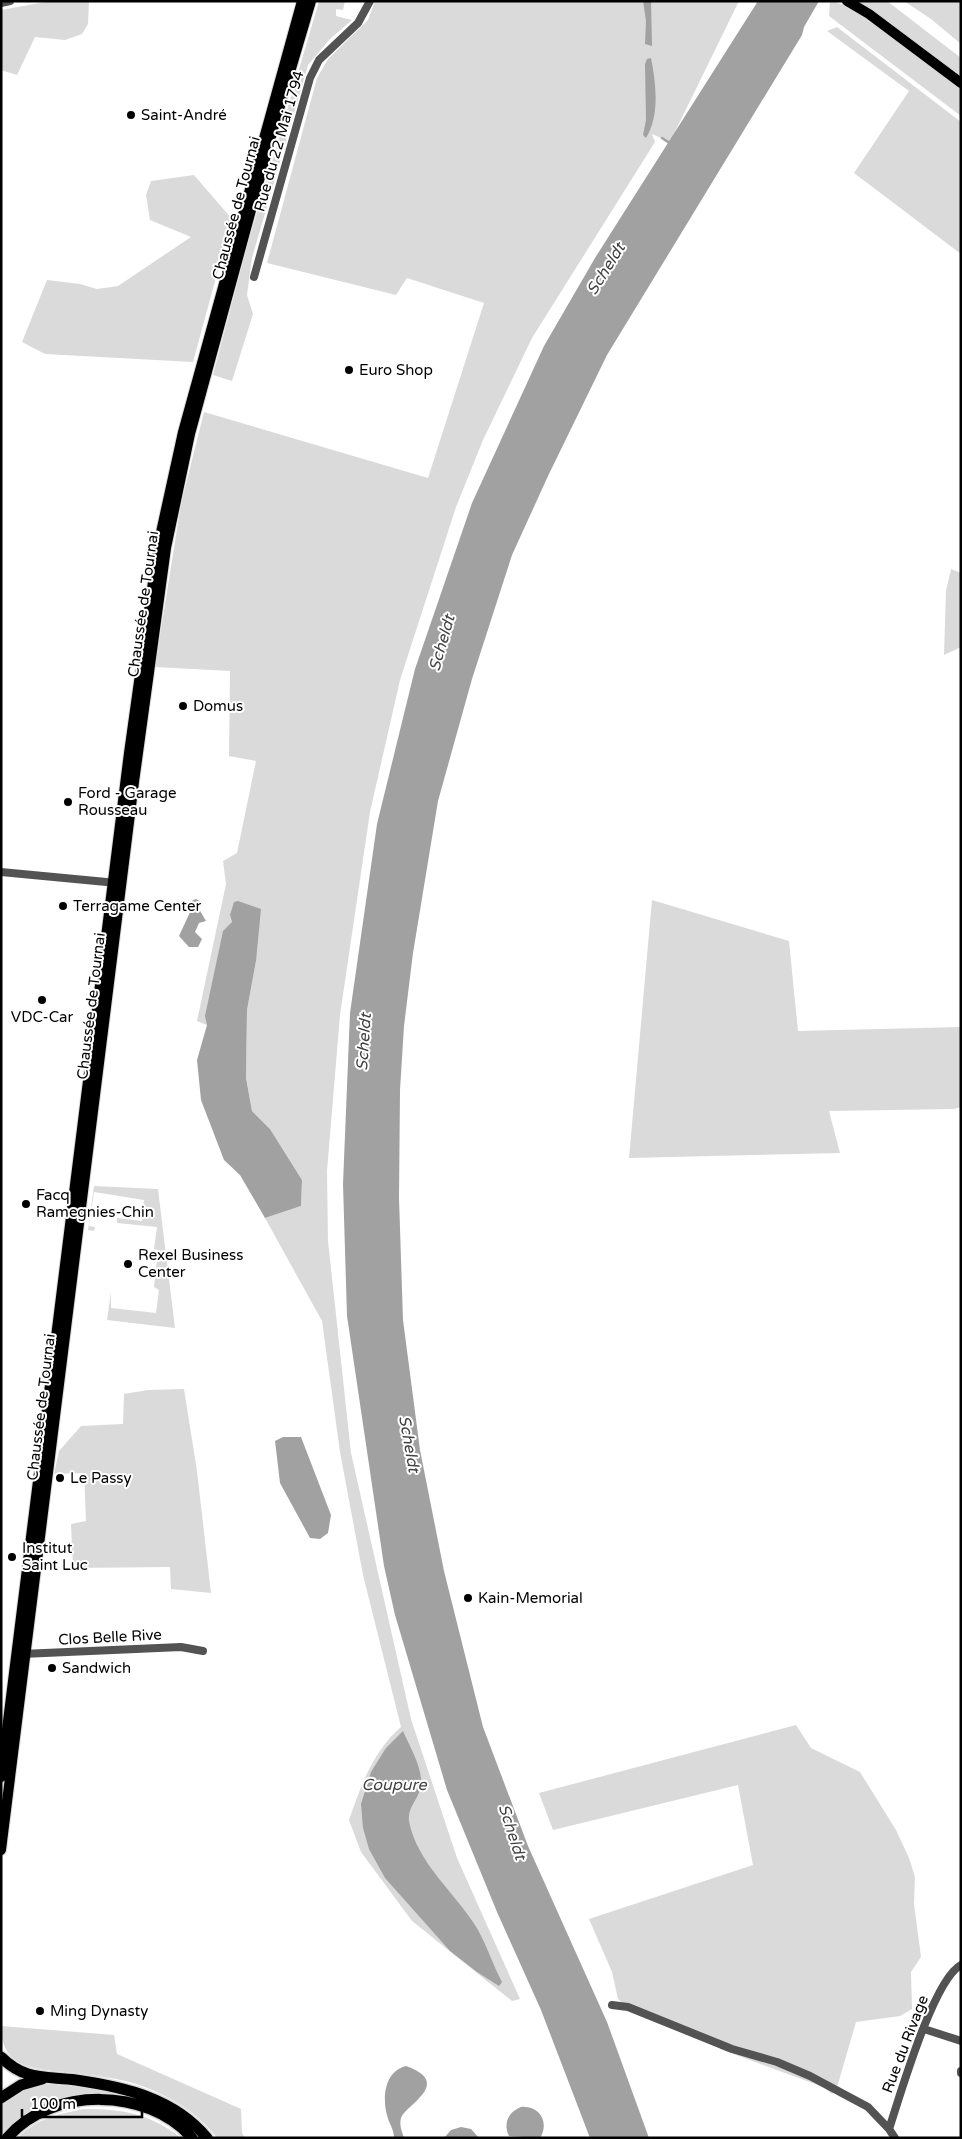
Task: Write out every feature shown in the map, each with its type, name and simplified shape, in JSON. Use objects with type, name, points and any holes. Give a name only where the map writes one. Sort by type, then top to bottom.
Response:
[{"type":"highway","points":[[1,2057],[18,2071],[46,2078],[74,2080],[136,2092],[175,2110],[197,2126],[207,2138]]},
{"type":"highway","points":[[1,2098],[21,2086],[46,2078]]},
{"type":"highway","points":[[7,2138],[25,2121],[45,2110],[89,2100],[114,2100],[134,2104],[161,2114],[183,2127],[192,2138]]},
{"type":"main road","name":"Chaussée de Tournai","points":[[1,1850],[22,1654],[151,593],[167,499],[222,286],[302,1]]},
{"type":"main road","name":"Chaussée de Tournai","points":[[117,883],[158,594],[182,468],[272,132],[310,1]]},
{"type":"main road","points":[[847,1],[869,14],[961,82]]},
{"type":"main road","name":"Chaussée de Tournai","points":[[1,1777],[22,1654]]},
{"type":"street","points":[[1,3],[10,1]]},
{"type":"street","name":"Rue du 22 Mai 1794","points":[[254,277],[310,78],[319,60],[358,23],[370,1]]},
{"type":"street","points":[[1,872],[117,883]]},
{"type":"street","name":"Clos Belle Rive","points":[[22,1654],[181,1647],[203,1651]]},
{"type":"street","name":"Rue du Rivage","points":[[888,2129],[924,2029],[943,1985],[961,1965]]},
{"type":"street","points":[[612,2005],[628,2007],[732,2050],[776,2062],[810,2076],[868,2107],[895,2138]]},
{"type":"street","points":[[924,2029],[961,2041]]},
{"type":"shaded area","points":[[51,1],[89,1],[88,24],[82,34],[65,40],[35,37],[17,75],[1,70],[1,10]]},
{"type":"shaded area","points":[[319,1],[345,1],[343,10],[336,9],[336,16],[352,20],[330,39],[308,65],[252,258],[247,295],[253,314],[232,381],[213,375],[246,250]]},
{"type":"shaded area","points":[[375,1],[739,1],[670,142],[652,134],[655,142],[532,338],[483,440],[456,507],[400,680],[370,812],[340,1015],[327,1171],[328,1241],[351,1453],[411,1719],[457,1858],[520,1999],[512,2001],[412,1921],[361,1852],[349,1820],[363,1782],[375,1758],[391,1736],[401,1727],[363,1575],[340,1452],[322,1321],[265,1218],[301,1206],[302,1180],[270,1129],[252,1111],[246,1078],[247,1010],[256,961],[230,915],[232,922],[220,945],[207,1025],[197,1021],[226,884],[223,861],[237,853],[256,761],[229,756],[230,671],[155,667],[181,504],[204,412],[428,478],[484,303],[407,278],[396,295],[267,263],[317,78],[328,59],[368,20]]},
{"type":"shaded area","points":[[830,1],[841,4],[876,24],[961,88],[961,116],[829,16]]},
{"type":"shaded area","points":[[854,1],[887,1],[961,58],[961,78]]},
{"type":"shaded area","points":[[904,1],[961,1],[961,44],[931,19]]},
{"type":"shaded area","points":[[837,27],[961,122],[961,254],[854,173],[909,91],[827,31]]},
{"type":"shaded area","points":[[194,175],[232,219],[193,362],[45,354],[22,342],[47,280],[80,284],[97,289],[118,286],[191,237],[150,220],[146,195],[151,181]]},
{"type":"shaded area","points":[[951,569],[961,573],[961,647],[944,655],[946,591]]},
{"type":"shaded area","points":[[652,900],[789,941],[798,1031],[961,1027],[961,1107],[954,1109],[829,1111],[840,1153],[629,1158]]},
{"type":"shaded area","points":[[94,1186],[158,1189],[175,1328],[107,1320],[111,1292],[111,1308],[156,1313],[159,1290],[154,1287],[158,1250],[154,1249],[157,1227],[117,1223],[117,1218],[142,1221],[144,1200],[94,1192],[89,1226],[95,1227],[94,1231],[88,1230]]},
{"type":"shaded area","points":[[184,1389],[197,1471],[211,1593],[171,1589],[170,1567],[73,1568],[71,1524],[86,1521],[84,1473],[54,1474],[59,1451],[81,1426],[123,1424],[124,1394],[148,1390]]},
{"type":"shaded area","points":[[796,1725],[811,1748],[860,1772],[896,1830],[909,1858],[915,1877],[914,1904],[921,1957],[911,1972],[912,2009],[900,2016],[856,2022],[838,2084],[832,2094],[823,2087],[720,2049],[722,2043],[626,2006],[618,1999],[612,1972],[589,1919],[753,1865],[738,1785],[553,1830],[539,1793]]},
{"type":"shaded area","points":[[1,2026],[114,2035],[117,2054],[241,2109],[242,2133],[245,2138],[217,2138],[193,2113],[163,2095],[134,2083],[25,2065],[15,2060],[8,2052],[3,2041]]},
{"type":"shaded area","points":[[43,2084],[86,2088],[128,2096],[167,2112],[185,2123],[202,2138],[198,2138],[187,2126],[89,2096],[6,2133],[1,2137],[1,2104],[29,2087]]},
{"type":"shaded area","points":[[83,2109],[111,2110],[135,2114],[158,2123],[181,2138],[18,2138],[40,2122],[56,2115]]},
{"type":"water","points":[[643,1],[651,1],[652,46],[645,44],[646,21]]},
{"type":"water","name":"Scheldt","points":[[758,1],[819,1],[804,27],[802,35],[607,355],[512,555],[472,679],[438,801],[413,953],[404,1026],[400,1090],[399,1198],[403,1320],[420,1450],[444,1571],[483,1727],[528,1846],[607,2022],[649,2138],[590,2138],[541,2010],[497,1912],[447,1790],[395,1615],[384,1566],[347,1316],[343,1184],[350,1013],[377,824],[415,669],[472,503],[544,346],[595,258]]},
{"type":"water","points":[[651,58],[656,99],[653,119],[646,138],[643,135],[646,120],[645,64],[647,59]]},
{"type":"water","points":[[196,899],[202,902],[199,909],[206,921],[199,923],[195,932],[202,939],[198,947],[189,947],[179,936],[191,910],[189,902]]},
{"type":"water","points":[[238,901],[261,909],[256,961],[247,1010],[246,1078],[252,1111],[270,1129],[302,1180],[301,1206],[265,1218],[240,1175],[224,1160],[201,1100],[197,1060],[207,1025],[205,1016],[223,931],[232,922],[230,915],[234,902]]},
{"type":"water","points":[[283,1437],[301,1437],[331,1515],[328,1533],[320,1539],[310,1538],[280,1483],[275,1441]]},
{"type":"water","name":"Coupure","points":[[403,1731],[415,1758],[421,1779],[420,1791],[411,1807],[409,1816],[413,1837],[429,1865],[478,1930],[502,1982],[499,1986],[450,1951],[385,1878],[369,1849],[363,1828],[361,1804],[371,1772],[386,1748]]},
{"type":"water","points":[[406,2066],[420,2073],[426,2079],[427,2086],[423,2094],[401,2118],[404,2138],[394,2138],[386,2108],[385,2093],[393,2073]]},
{"type":"water","points":[[521,2107],[533,2109],[541,2116],[544,2126],[540,2138],[509,2136],[507,2132],[508,2119],[513,2112]]},
{"type":"water","points":[[461,2127],[471,2129],[479,2138],[444,2138],[451,2130]]},
{"type":"waterway","points":[[662,138],[671,144]]},
{"type":"place","name":"Saint-André","points":[[131,115]]},
{"type":"place","name":"Euro Shop","points":[[349,370]]},
{"type":"place","name":"Domus","points":[[183,706]]},
{"type":"place","name":"Ford - Garage Rousseau","points":[[68,802]]},
{"type":"place","name":"Terragame Center","points":[[63,906]]},
{"type":"place","name":"VDC-Car","points":[[42,1000]]},
{"type":"place","name":"Facq Ramegnies-Chin","points":[[26,1204]]},
{"type":"place","name":"Rexel Business Center","points":[[128,1264]]},
{"type":"place","name":"Le Passy","points":[[60,1478]]},
{"type":"place","name":"Institut Saint Luc","points":[[12,1557]]},
{"type":"place","name":"Kain-Memorial","points":[[468,1598]]},
{"type":"place","name":"Sandwich","points":[[52,1668]]},
{"type":"place","name":"Ming Dynasty","points":[[40,2011]]}]
